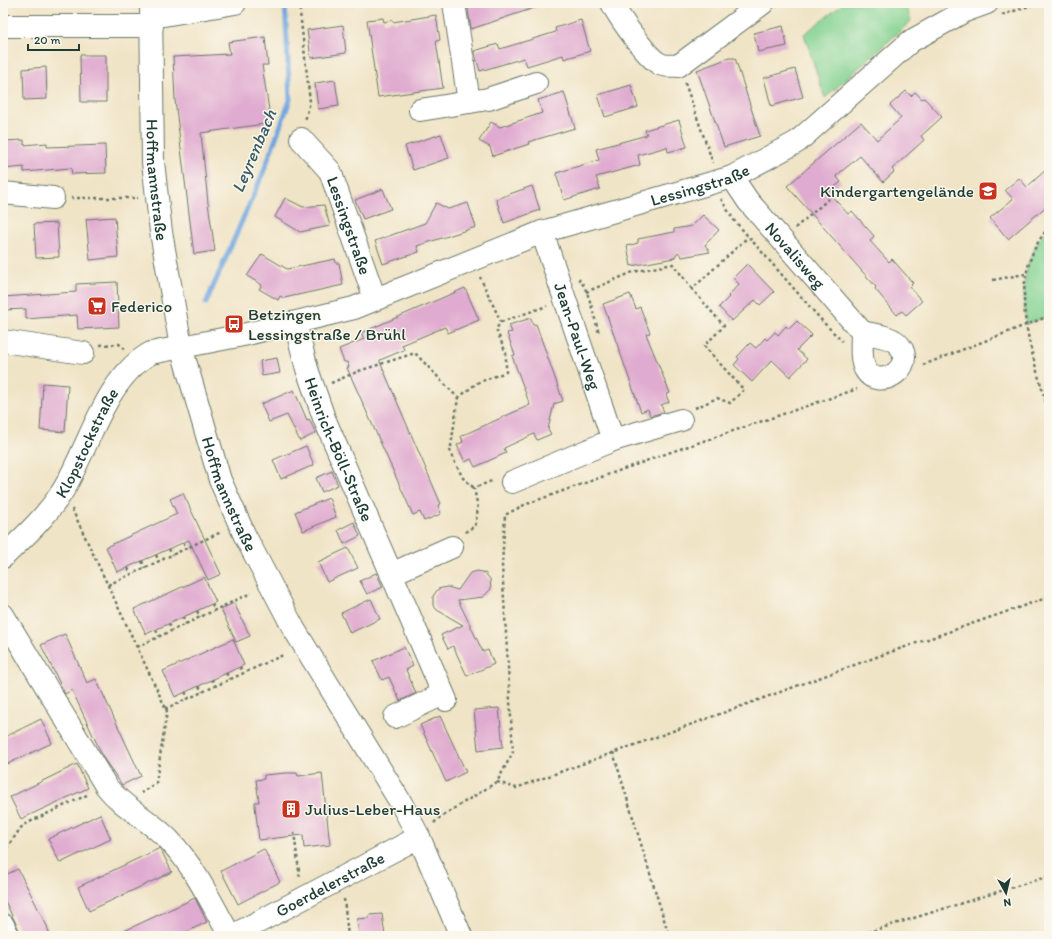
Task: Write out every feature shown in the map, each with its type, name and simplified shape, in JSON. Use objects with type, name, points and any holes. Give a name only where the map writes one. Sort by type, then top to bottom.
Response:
[{"type":"street","points":[[3,26],[152,15],[235,3]]},
{"type":"street","points":[[454,3],[469,102]]},
{"type":"street","points":[[612,3],[631,32],[653,60],[661,65],[678,66],[763,3]]},
{"type":"street","name":"Lessingstraße","points":[[181,347],[354,308],[542,232],[726,180],[797,142],[910,41],[965,11],[987,3]]},
{"type":"street","name":"Hoffmannstraße","points":[[152,15],[152,120],[156,197],[181,347],[220,480],[245,536],[294,629],[401,803],[418,837],[461,936]]},
{"type":"street","points":[[420,110],[488,99],[536,83]]},
{"type":"street","name":"Lessingstraße","points":[[301,139],[330,171],[375,299]]},
{"type":"street","name":"Novalisweg","points":[[726,180],[738,189],[782,240],[862,342]]},
{"type":"street","points":[[3,193],[53,198]]},
{"type":"street","name":"Jean-Paul-Weg","points":[[542,232],[613,440]]},
{"type":"street","name":"Heinrich-Böll-Straße","points":[[295,322],[314,390],[444,697],[395,717]]},
{"type":"street","points":[[3,341],[83,353]]},
{"type":"street","name":"Klopstockstraße","points":[[3,557],[35,526],[61,492],[76,467],[114,388],[140,360],[151,353],[181,347]]},
{"type":"street","points":[[512,482],[613,440],[681,420]]},
{"type":"street","points":[[391,574],[452,547]]},
{"type":"street","points":[[3,615],[106,786],[116,798],[157,830],[179,851],[237,935]]},
{"type":"street","name":"Goerdelerstraße","points":[[237,935],[418,837]]},
{"type":"street","points":[[3,925],[8,936]]},
{"type":"path","points":[[299,3],[310,102],[301,139]]},
{"type":"path","points":[[678,66],[726,180],[722,201],[733,219],[824,323],[848,348],[862,342]]},
{"type":"path","points":[[53,198],[156,197]]},
{"type":"path","points":[[782,240],[831,197]]},
{"type":"path","points":[[1049,227],[1036,245],[1025,274],[1023,299],[1026,324],[1049,414]]},
{"type":"path","points":[[692,289],[748,236]]},
{"type":"path","points":[[472,260],[501,322]]},
{"type":"path","points":[[600,337],[586,292],[633,272],[673,264],[692,289],[724,326],[704,346],[744,390],[730,403],[718,398],[693,408],[681,420]]},
{"type":"path","points":[[993,280],[1025,274]]},
{"type":"path","points":[[452,547],[458,536],[475,526],[478,508],[474,488],[463,478],[450,453],[458,398],[478,383],[506,372],[506,353],[496,329],[501,322],[564,300]]},
{"type":"path","points":[[920,366],[1049,316]]},
{"type":"path","points":[[83,353],[89,353],[96,345],[118,344],[140,360]]},
{"type":"path","points":[[314,390],[359,371],[415,353],[458,398]]},
{"type":"path","points":[[418,837],[440,817],[497,782],[513,752],[502,565],[506,515],[524,505],[668,453],[861,388]]},
{"type":"path","points":[[474,488],[507,474],[512,482]]},
{"type":"path","points":[[61,492],[69,503],[167,711],[156,783],[124,805]]},
{"type":"path","points":[[108,585],[221,532]]},
{"type":"path","points":[[183,542],[186,548]]},
{"type":"path","points":[[169,549],[172,555]]},
{"type":"path","points":[[156,555],[158,561]]},
{"type":"path","points":[[142,561],[145,568]]},
{"type":"path","points":[[128,568],[131,574]]},
{"type":"path","points":[[137,647],[251,593]]},
{"type":"path","points":[[497,782],[516,788],[1049,597]]},
{"type":"path","points":[[212,604],[215,610]]},
{"type":"path","points":[[197,611],[200,617]]},
{"type":"path","points":[[183,618],[186,624]]},
{"type":"path","points":[[169,624],[172,630]]},
{"type":"path","points":[[156,630],[159,636]]},
{"type":"path","points":[[165,709],[283,654]]},
{"type":"path","points":[[240,667],[243,673]]},
{"type":"path","points":[[226,673],[230,679]]},
{"type":"path","points":[[212,679],[216,686]]},
{"type":"path","points":[[199,686],[202,692]]},
{"type":"path","points":[[185,692],[189,698]]},
{"type":"path","points":[[613,752],[669,936]]},
{"type":"path","points":[[3,853],[23,825],[106,786]]},
{"type":"path","points":[[294,832],[301,888],[304,898]]},
{"type":"path","points":[[856,936],[1049,876]]},
{"type":"path","points":[[339,880],[343,896],[348,936]]},
{"type":"green space","points":[[844,3],[905,3],[911,21],[825,98],[804,34]]},
{"type":"green space","points":[[1049,227],[1049,316],[1026,324],[1024,285],[1026,273],[1034,250]]},
{"type":"building","points":[[467,3],[540,3],[540,6],[471,29]]},
{"type":"building","points":[[436,15],[440,40],[436,41],[443,88],[378,97],[367,20],[383,18],[384,22],[392,20],[393,22]]},
{"type":"building","points":[[581,20],[590,51],[564,59],[563,55],[527,66],[524,58],[480,71],[474,51],[498,44],[500,49],[556,32],[555,28]]},
{"type":"building","points":[[343,25],[346,53],[311,58],[307,30]]},
{"type":"building","points":[[783,26],[787,46],[758,52],[754,33]]},
{"type":"building","points":[[265,37],[268,65],[262,65],[271,123],[201,133],[208,203],[215,251],[194,254],[175,100],[173,57],[230,54],[228,42]]},
{"type":"building","points":[[80,55],[106,55],[106,102],[81,102]]},
{"type":"building","points":[[729,58],[735,58],[760,136],[724,147],[697,70]]},
{"type":"building","points":[[46,67],[47,99],[24,100],[23,69]]},
{"type":"building","points":[[795,69],[803,97],[771,106],[764,78]]},
{"type":"building","points":[[335,80],[339,106],[318,109],[315,83]]},
{"type":"building","points":[[631,85],[638,107],[605,117],[598,95]]},
{"type":"building","points":[[906,91],[911,96],[915,92],[922,99],[924,98],[942,117],[921,136],[924,140],[892,169],[894,172],[883,182],[860,156],[836,176],[841,182],[828,192],[848,214],[852,211],[874,236],[870,241],[889,262],[892,259],[913,283],[909,287],[922,301],[906,315],[902,311],[897,315],[875,289],[876,287],[787,186],[861,122],[877,140],[901,118],[890,105]]},
{"type":"building","points":[[564,92],[575,128],[528,142],[529,144],[493,156],[490,147],[479,141],[491,122],[500,127],[542,113],[538,100]]},
{"type":"building","points":[[679,120],[687,147],[668,152],[667,147],[638,155],[640,165],[596,177],[600,189],[564,200],[556,173],[599,160],[596,149],[647,135],[645,130]]},
{"type":"building","points":[[441,134],[449,158],[413,170],[405,146]]},
{"type":"building","points":[[24,140],[24,145],[47,143],[47,147],[105,145],[106,173],[72,174],[71,168],[24,172],[24,167],[3,169],[3,141]]},
{"type":"building","points":[[1049,167],[1049,204],[1008,239],[990,218],[1013,199],[1005,190],[1019,178],[1027,187]]},
{"type":"building","points":[[532,186],[540,210],[504,223],[496,199]]},
{"type":"building","points":[[383,189],[391,209],[363,219],[355,200]]},
{"type":"building","points":[[285,198],[303,207],[324,205],[330,226],[300,232],[275,217]]},
{"type":"building","points":[[436,203],[448,209],[468,203],[476,227],[417,246],[419,252],[383,264],[375,241],[425,223]]},
{"type":"building","points":[[703,215],[719,230],[705,245],[710,252],[682,257],[678,252],[674,258],[631,266],[627,246],[638,243],[638,239],[674,232],[674,229],[692,226]]},
{"type":"building","points":[[115,217],[118,257],[90,260],[86,219]]},
{"type":"building","points":[[57,223],[59,257],[36,258],[34,224]]},
{"type":"building","points":[[262,254],[287,269],[335,259],[336,263],[339,263],[343,285],[284,298],[280,296],[278,300],[259,289],[262,285],[247,276]]},
{"type":"building","points":[[747,264],[774,292],[760,305],[755,300],[732,321],[719,307],[739,284],[733,278]]},
{"type":"building","points":[[117,282],[119,327],[78,329],[77,315],[26,319],[26,309],[3,310],[3,297],[76,292],[76,284]]},
{"type":"building","points":[[465,288],[479,320],[448,333],[445,327],[402,345],[404,350],[380,360],[441,504],[438,505],[441,514],[424,521],[420,512],[413,515],[347,368],[349,367],[347,362],[344,362],[339,349],[364,339],[361,333]]},
{"type":"building","points":[[630,294],[636,309],[640,307],[650,333],[646,334],[670,393],[666,395],[669,402],[661,405],[664,412],[650,416],[648,409],[641,412],[603,304]]},
{"type":"building","points":[[531,318],[533,325],[536,324],[563,401],[554,404],[548,429],[551,434],[537,440],[534,434],[504,448],[506,453],[475,467],[471,459],[465,462],[457,445],[463,442],[461,436],[530,405],[512,356],[515,355],[507,333],[512,332],[509,325]]},
{"type":"building","points":[[797,321],[812,335],[797,350],[807,359],[790,377],[772,360],[752,382],[734,365],[739,359],[737,357],[750,343],[756,348],[765,338],[767,340],[775,332],[778,335],[786,326],[789,329]]},
{"type":"building","points":[[277,358],[280,373],[262,376],[260,361]]},
{"type":"building","points":[[43,383],[68,385],[65,432],[40,430]]},
{"type":"building","points":[[294,390],[307,420],[309,419],[316,433],[300,441],[287,415],[269,422],[261,404]]},
{"type":"building","points":[[306,446],[314,465],[281,479],[273,460]]},
{"type":"building","points":[[332,471],[338,485],[322,492],[316,478]]},
{"type":"building","points":[[183,493],[221,574],[208,580],[189,540],[117,572],[106,547],[177,514],[170,499]]},
{"type":"building","points":[[329,498],[336,517],[303,531],[295,512]]},
{"type":"building","points":[[354,522],[360,536],[344,544],[338,530]]},
{"type":"building","points":[[348,548],[358,568],[327,582],[318,562]]},
{"type":"building","points":[[478,571],[485,573],[490,579],[491,589],[483,597],[458,600],[483,652],[488,650],[494,664],[467,676],[453,646],[448,649],[441,635],[463,625],[437,610],[433,605],[433,596],[438,589],[447,587],[458,590],[470,573]]},
{"type":"building","points":[[376,573],[383,587],[367,594],[360,581]]},
{"type":"building","points":[[204,577],[216,602],[146,634],[134,609]]},
{"type":"building","points":[[371,599],[380,619],[350,633],[341,613]]},
{"type":"building","points":[[234,603],[250,636],[236,642],[221,609]]},
{"type":"building","points":[[65,634],[87,683],[96,679],[141,776],[122,785],[104,759],[72,690],[65,694],[41,645]]},
{"type":"building","points":[[233,639],[244,665],[175,697],[163,671]]},
{"type":"building","points":[[404,647],[413,666],[406,670],[416,693],[400,701],[389,677],[382,680],[373,661]]},
{"type":"building","points":[[499,708],[503,747],[478,750],[474,710]]},
{"type":"building","points":[[440,716],[466,772],[446,782],[420,725]]},
{"type":"building","points":[[41,719],[52,743],[3,766],[3,738]]},
{"type":"building","points":[[77,764],[88,788],[21,819],[10,797]]},
{"type":"building","name":"Julius-Leber-Haus","points":[[297,773],[298,776],[322,773],[330,845],[304,848],[303,835],[259,840],[255,806],[255,802],[259,802],[256,780],[264,779],[264,775]]},
{"type":"building","points":[[100,814],[111,839],[60,863],[48,839]]},
{"type":"building","points":[[160,848],[172,872],[89,911],[78,887]]},
{"type":"building","points":[[264,849],[280,882],[238,904],[221,871]]},
{"type":"building","points":[[18,869],[47,926],[50,936],[22,936],[3,897],[3,876]]},
{"type":"building","points":[[195,898],[207,922],[178,936],[113,936]]},
{"type":"building","points":[[382,914],[385,936],[359,936],[357,919],[369,918],[369,915]]},
{"type":"waterway","name":"Leyrenbach","points":[[206,303],[263,173],[290,100],[285,3]]},
{"type":"place","name":"Kindergartengelände","points":[[988,191]]},
{"type":"place","name":"Federico","points":[[97,306]]},
{"type":"place","name":"Betzingen Lessingstraße / Brühl","points":[[234,324]]},
{"type":"place","name":"Julius-Leber-Haus","points":[[291,809]]}]
